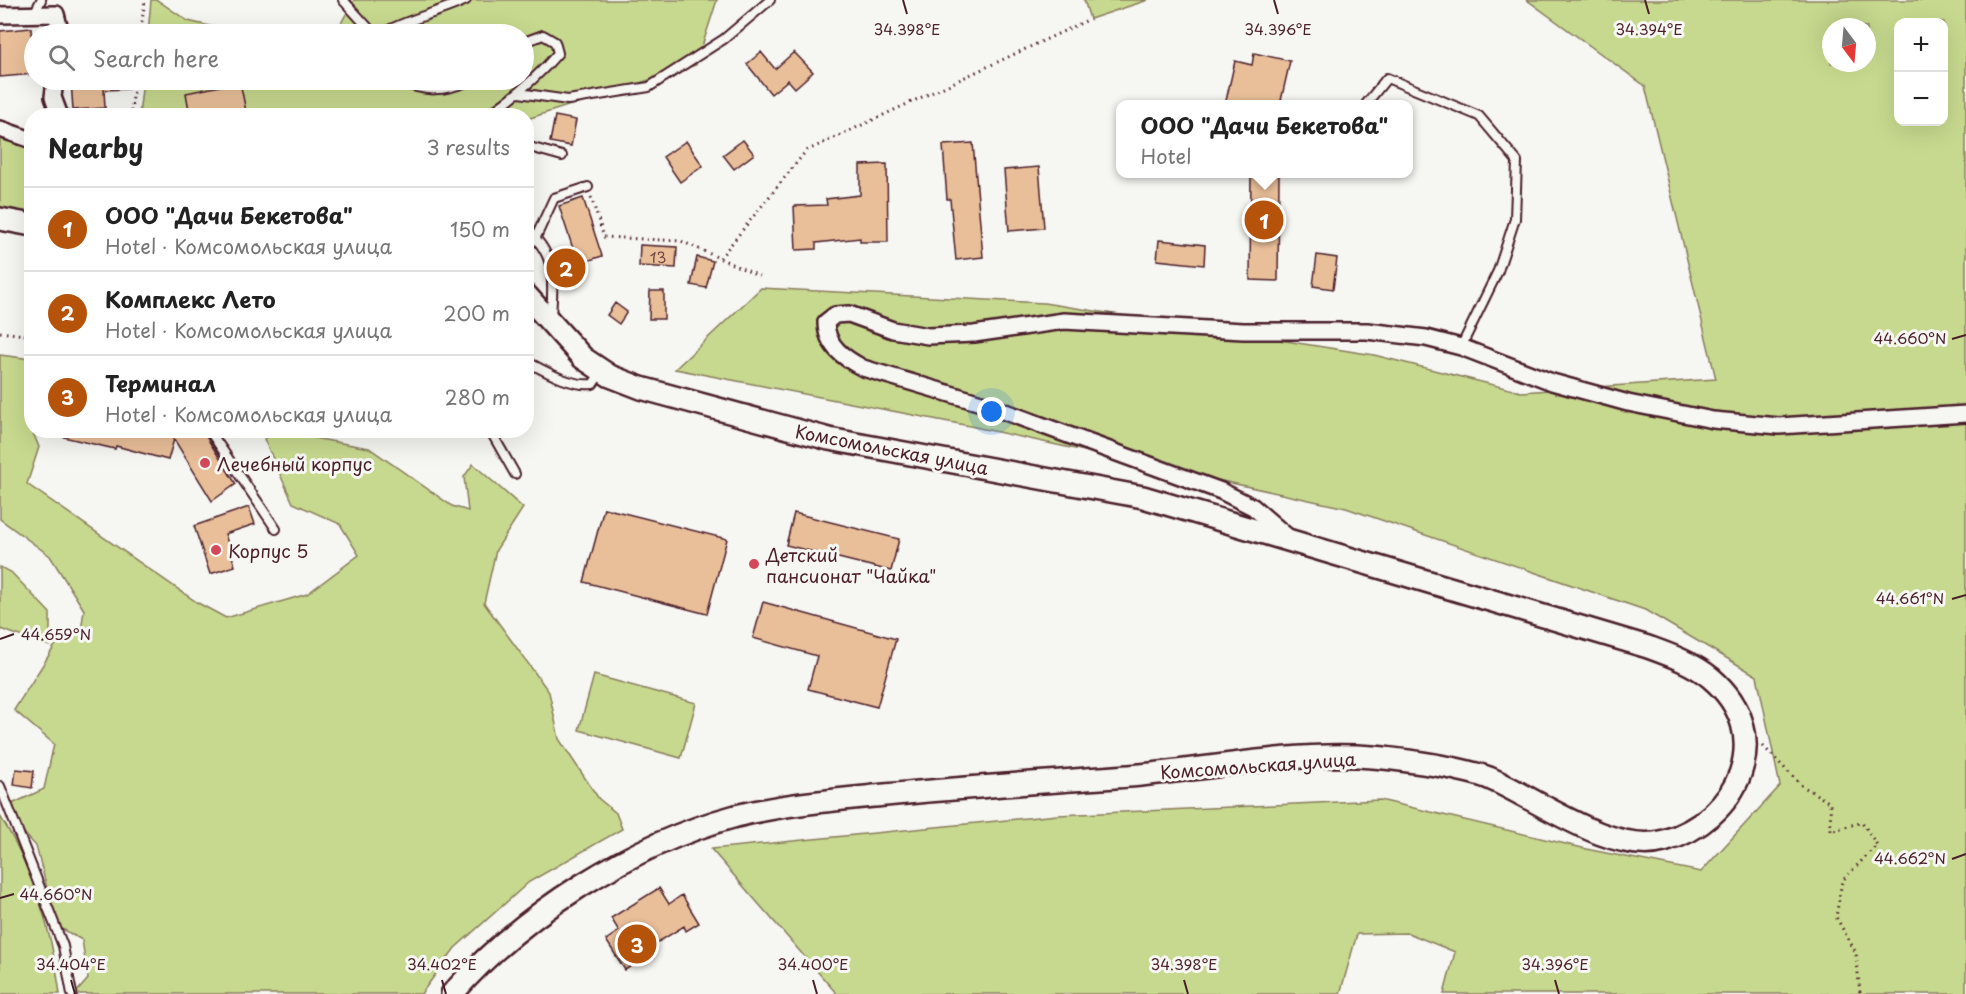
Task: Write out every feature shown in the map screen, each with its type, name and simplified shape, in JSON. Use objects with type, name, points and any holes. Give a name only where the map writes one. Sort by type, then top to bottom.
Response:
[{"type":"main road","points":[[0,219],[24,224]]},
{"type":"main road","name":"Комсомольская улица","points":[[452,994],[473,970],[534,920],[589,880],[651,846],[735,817],[805,803],[1019,782],[1356,756],[1437,765],[1485,777],[1596,831],[1629,843],[1660,842],[1686,832],[1712,816],[1733,792],[1747,759],[1743,726],[1731,702],[1714,680],[1689,663],[1648,647],[1143,497],[829,439],[641,388],[602,370],[583,358],[534,304]]},
{"type":"street","points":[[0,15],[56,14],[58,24]]},
{"type":"street","points":[[54,90],[53,97],[57,108]]},
{"type":"street","points":[[0,129],[24,137]]},
{"type":"street","name":"Комсомольская улица","points":[[1290,540],[1252,507],[1221,491],[981,403],[863,368],[848,360],[835,349],[829,338],[826,322],[835,315],[849,314],[894,330],[928,336],[974,334],[1064,321],[1232,330],[1367,331],[1426,338],[1461,347],[1552,382],[1628,403],[1749,424],[1829,424],[1966,414]]},
{"type":"lane","points":[[34,14],[41,0]]},
{"type":"lane","points":[[343,0],[365,24]]},
{"type":"lane","points":[[397,24],[437,13],[466,0]]},
{"type":"lane","points":[[519,93],[568,100],[650,87],[724,39],[770,0]]},
{"type":"lane","points":[[534,38],[543,35],[555,42],[558,53],[534,79]]},
{"type":"lane","points":[[1370,100],[1387,78],[1479,116],[1517,161],[1515,219],[1498,271],[1461,347]]},
{"type":"lane","points":[[498,108],[522,90]]},
{"type":"lane","points":[[534,148],[562,156]]},
{"type":"lane","points":[[550,321],[553,270],[548,253],[536,237],[554,198],[588,187]]},
{"type":"lane","points":[[534,365],[552,374],[585,385],[593,384],[602,370]]},
{"type":"lane","points":[[214,438],[276,529]]},
{"type":"lane","points":[[495,438],[516,474]]},
{"type":"lane","points":[[0,786],[63,946],[72,994]]},
{"type":"path","points":[[141,24],[145,0]]},
{"type":"path","points":[[720,258],[806,152],[1090,19]]},
{"type":"path","points":[[132,108],[134,90]]},
{"type":"path","points":[[588,187],[604,237],[681,240],[759,276]]},
{"type":"path","points":[[0,332],[24,335]]},
{"type":"path","points":[[1743,726],[1801,785],[1830,803],[1831,831],[1862,822],[1877,845],[1842,880],[1836,917],[1856,953],[1860,994]]},
{"type":"green space","points":[[151,0],[157,0],[188,21],[201,24],[149,24]]},
{"type":"green space","points":[[354,0],[717,0],[696,65],[534,117],[534,108],[140,108],[142,90],[534,90],[534,24],[341,24]]},
{"type":"green space","points":[[1084,0],[1148,0],[1090,19]]},
{"type":"green space","points":[[1527,0],[1966,0],[1966,994],[1444,994],[1455,952],[1408,933],[1357,934],[1340,994],[837,994],[711,849],[1058,815],[1380,800],[1591,850],[1701,872],[1780,786],[1757,676],[1645,610],[1346,508],[970,426],[675,369],[761,288],[1044,303],[1374,355],[1521,392],[1716,379],[1645,86]]},
{"type":"green space","points":[[0,127],[24,132],[24,212],[0,207]]},
{"type":"green space","points":[[0,355],[24,358],[24,438],[35,438],[39,447],[27,484],[198,603],[226,618],[307,594],[359,555],[340,524],[293,503],[265,438],[314,438],[369,448],[452,506],[468,511],[464,477],[473,464],[523,508],[496,550],[484,603],[549,692],[559,739],[599,799],[616,813],[622,829],[529,882],[455,948],[421,994],[75,994],[88,979],[82,940],[57,926],[36,846],[23,832],[12,804],[44,789],[54,744],[14,710],[63,633],[81,631],[84,610],[50,556],[0,519]]},
{"type":"green space","points":[[0,567],[11,572],[50,613],[50,646],[0,629]]},
{"type":"green space","points":[[594,675],[696,703],[681,758],[579,730]]},
{"type":"green space","points":[[0,816],[23,857],[40,902],[52,947],[60,994],[0,994]]},
{"type":"building","points":[[24,29],[24,75],[0,77],[0,31]]},
{"type":"building","points":[[761,52],[775,69],[794,52],[813,72],[795,88],[788,80],[771,94],[747,64]]},
{"type":"building","points":[[1254,53],[1290,61],[1281,100],[1226,100],[1235,61],[1252,65]]},
{"type":"building","points":[[72,90],[104,90],[105,108],[73,108]]},
{"type":"building","points":[[201,90],[242,90],[245,108],[189,108],[186,93]]},
{"type":"building","points":[[555,116],[576,120],[571,146],[550,142]]},
{"type":"building","points":[[743,140],[754,154],[734,169],[723,155]]},
{"type":"building","points":[[686,141],[703,166],[680,182],[663,157]]},
{"type":"building","points":[[973,143],[983,257],[956,260],[950,199],[947,199],[943,145]]},
{"type":"building","points":[[887,164],[888,242],[860,242],[860,238],[816,243],[816,249],[796,250],[794,206],[827,205],[826,199],[860,195],[860,165]]},
{"type":"building","points":[[1039,167],[1044,228],[1009,231],[1004,170]]},
{"type":"building","points":[[1251,178],[1279,178],[1278,281],[1250,280]]},
{"type":"building","points":[[583,198],[602,256],[578,264],[559,206]]},
{"type":"building","points":[[1159,240],[1205,245],[1204,265],[1157,260]]},
{"type":"building","points":[[640,245],[677,247],[676,268],[639,266]]},
{"type":"building","points":[[1317,255],[1337,258],[1333,289],[1313,286]]},
{"type":"building","points":[[697,257],[713,261],[706,288],[691,285]]},
{"type":"building","points":[[650,291],[664,291],[664,319],[649,319]]},
{"type":"building","points":[[615,303],[627,312],[619,324],[607,315]]},
{"type":"building","name":"Лечебный корпус","points":[[68,438],[207,438],[236,484],[212,501],[174,439],[168,460],[116,446],[115,449]]},
{"type":"building","name":"Корпус 5","points":[[249,507],[255,524],[225,534],[235,566],[210,574],[194,526]]},
{"type":"building","points":[[604,508],[727,539],[707,614],[584,582]]},
{"type":"building","points":[[794,513],[899,539],[891,571],[786,545]]},
{"type":"building","points":[[763,602],[896,639],[877,707],[808,689],[817,656],[753,638]]},
{"type":"building","points":[[16,769],[34,771],[32,788],[14,785]]},
{"type":"building","points":[[659,888],[669,904],[682,895],[699,923],[686,931],[684,926],[637,955],[640,961],[625,970],[606,940],[619,931],[611,918]]},
{"type":"place","name":"ООО \"Дачи Бекетова\"","points":[[1264,220]]},
{"type":"place","name":"Комплекс Лето","points":[[566,268]]},
{"type":"place","name":"Лечебный корпус","points":[[205,463]]},
{"type":"place","name":"Корпус 5","points":[[216,550]]},
{"type":"place","name":"Детский пансионат \"Чайка\"","points":[[754,564]]},
{"type":"place","name":"Терминал","points":[[637,944]]}]
